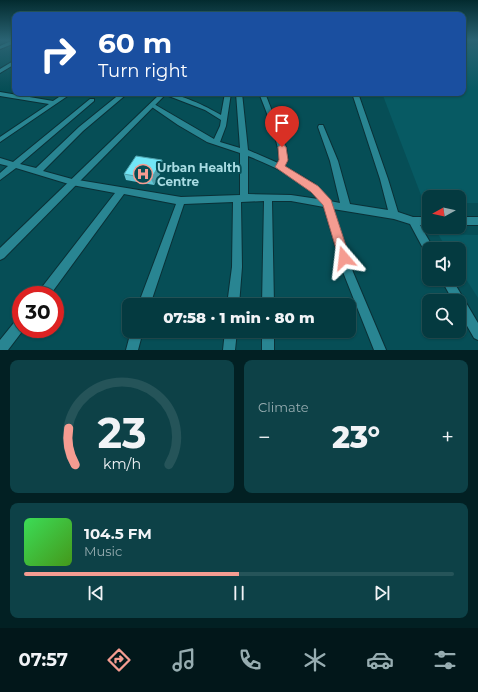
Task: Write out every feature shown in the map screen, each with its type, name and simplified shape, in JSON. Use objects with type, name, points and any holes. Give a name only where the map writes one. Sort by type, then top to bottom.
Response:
[{"type":"street","points":[[0,71],[12,64]]},
{"type":"street","points":[[0,94],[53,103]]},
{"type":"street","points":[[0,140],[64,96]]},
{"type":"street","points":[[37,172],[81,129],[121,96]]},
{"type":"street","points":[[0,255],[72,182],[161,96]]},
{"type":"street","points":[[173,96],[207,108],[224,118]]},
{"type":"street","points":[[216,143],[223,126],[228,96]]},
{"type":"street","points":[[234,298],[244,152],[240,96]]},
{"type":"street","points":[[263,96],[282,147],[284,160],[280,167]]},
{"type":"street","points":[[355,96],[384,179],[394,215]]},
{"type":"street","points":[[0,177],[92,100]]},
{"type":"street","points":[[152,105],[216,143],[244,152],[280,167],[315,189],[327,203],[348,272],[380,350]]},
{"type":"street","points":[[321,127],[334,161],[346,206]]},
{"type":"street","points":[[0,161],[72,182],[181,201],[268,197],[292,198],[394,215],[413,221],[422,221]]},
{"type":"street","points":[[50,286],[122,190]]},
{"type":"street","points":[[268,197],[268,298]]},
{"type":"street","points":[[146,298],[181,201]]},
{"type":"street","points":[[413,221],[425,242]]},
{"type":"street","points":[[466,221],[478,221]]},
{"type":"street","points":[[450,286],[478,334]]},
{"type":"street","points":[[0,350],[12,335]]},
{"type":"street","points":[[132,350],[135,338]]},
{"type":"street","points":[[229,350],[230,338]]},
{"type":"street","points":[[268,338],[268,350]]},
{"type":"shaded area","points":[[466,56],[478,56],[478,203],[466,203],[466,190],[422,190],[422,198],[383,96],[466,96]]},
{"type":"shaded area","points":[[438,234],[478,235],[478,298],[466,279],[466,242],[443,242]]},
{"type":"building","points":[[136,156],[162,160],[151,179],[124,174]]},
{"type":"place","name":"Urban Health Centre","points":[[143,174]]},
{"type":"route","points":[[282,147],[284,160],[280,167],[303,180],[315,189],[327,203],[344,258]]}]
